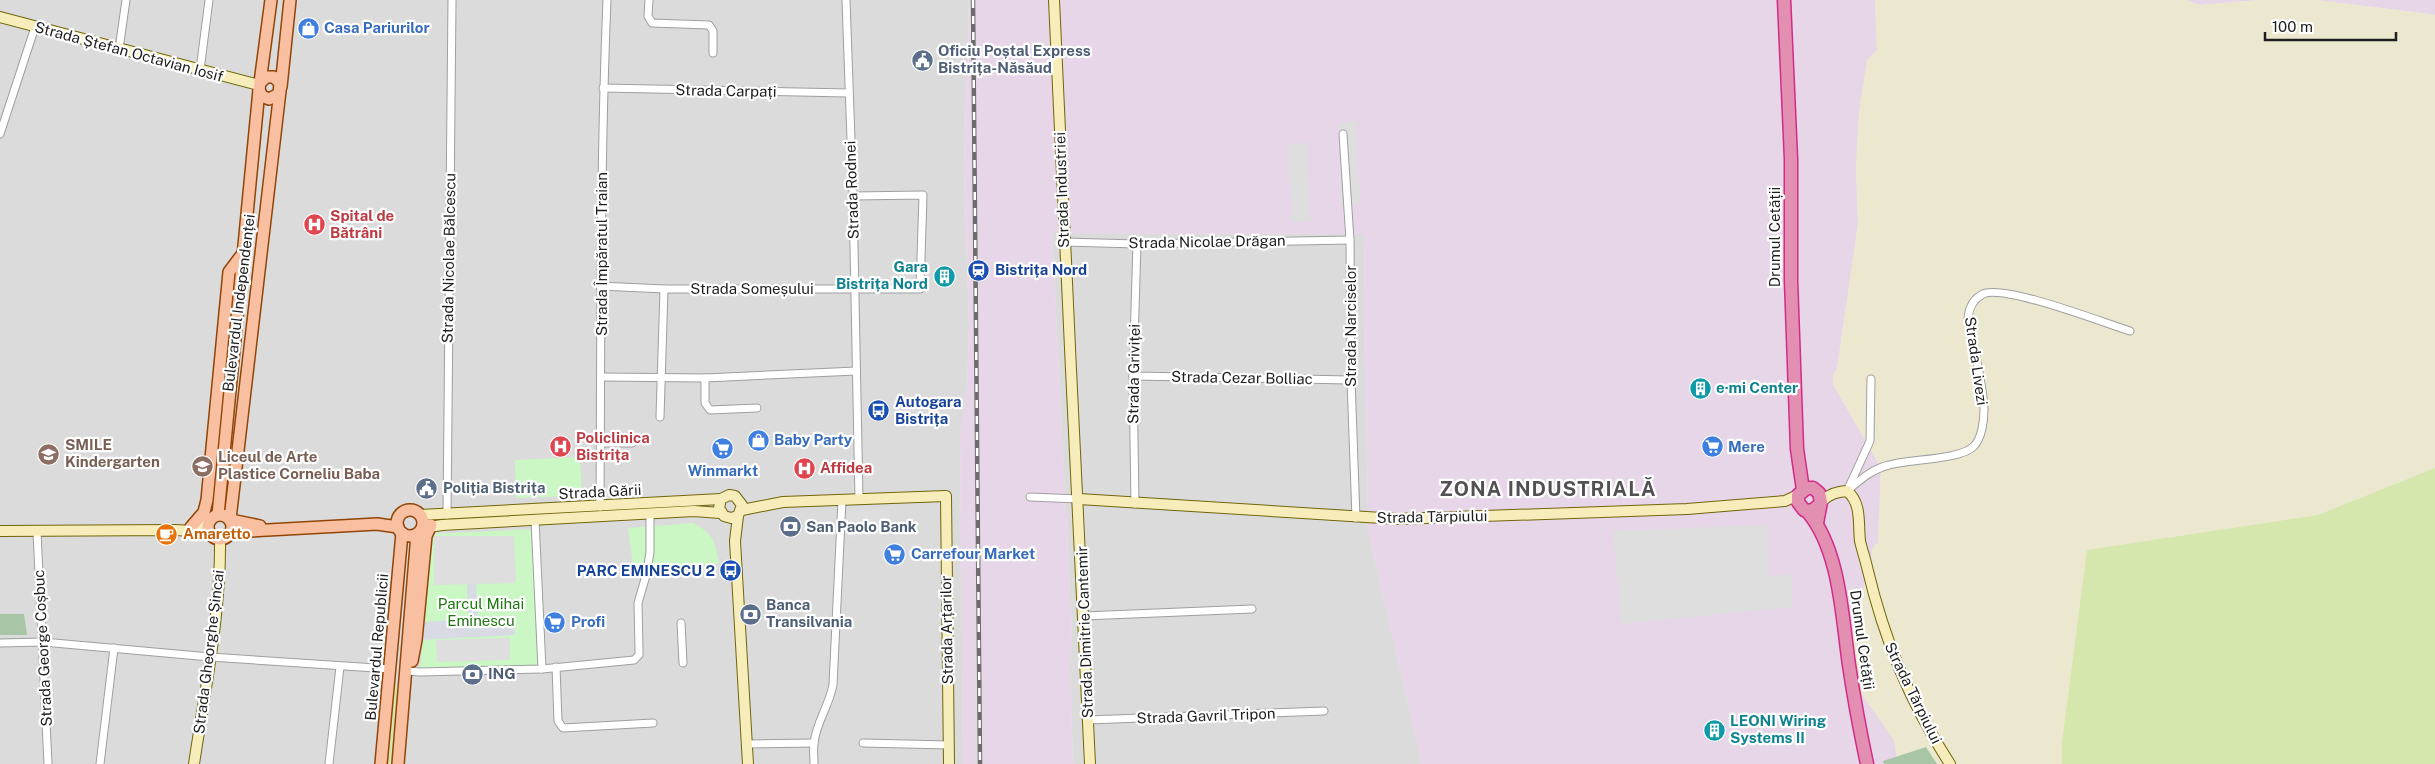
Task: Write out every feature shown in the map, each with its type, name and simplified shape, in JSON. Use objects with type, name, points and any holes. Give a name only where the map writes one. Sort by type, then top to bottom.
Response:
[{"type":"highway","name":"Drumul Cetății","points":[[1784,0],[1791,159],[1791,280],[1797,448],[1802,474],[1818,496],[1818,523],[1830,555],[1838,591],[1857,720],[1867,764]]},
{"type":"main road","name":"Bulevardul Independenței","points":[[218,515],[259,86],[271,0]]},
{"type":"main road","name":"Bulevardul Independenței","points":[[231,532],[231,506],[290,0]]},
{"type":"main road","points":[[270,77],[277,80],[280,89],[276,97],[269,99],[262,96],[259,86],[270,77]]},
{"type":"main road","points":[[187,529],[204,512],[207,500],[229,272],[242,255]]},
{"type":"main road","points":[[231,506],[252,523]]},
{"type":"main road","points":[[399,527],[406,511],[413,511],[420,515],[426,536],[414,657],[405,671]]},
{"type":"main road","points":[[269,528],[218,515],[209,528],[220,539],[231,532],[269,528],[377,524],[399,527],[409,536],[423,529]]},
{"type":"main road","name":"Bulevardul Republicii","points":[[381,764],[390,669],[399,527]]},
{"type":"main road","name":"Bulevardul Republicii","points":[[398,764],[405,671],[423,529]]},
{"type":"street","points":[[118,49],[126,0]]},
{"type":"street","points":[[200,70],[209,0]]},
{"type":"street","name":"Strada Nicolae Bălcescu","points":[[447,515],[452,0]]},
{"type":"street","name":"Strada Împăratul Traian","points":[[600,507],[602,377],[600,286],[603,88],[607,0]]},
{"type":"street","points":[[649,0],[648,16],[652,23],[709,25],[713,31],[713,54]]},
{"type":"street","name":"Strada Rodnei","points":[[846,0],[853,196],[858,499]]},
{"type":"street","name":"Strada Industriei","points":[[1054,0],[1064,242],[1079,499]]},
{"type":"street","name":"Strada Ștefan Octavian Iosif","points":[[0,17],[259,86]]},
{"type":"street","points":[[0,134],[35,27]]},
{"type":"street","name":"Strada Carpați","points":[[603,88],[848,93]]},
{"type":"street","name":"Strada Narciselor","points":[[1343,134],[1350,240],[1351,380],[1356,518]]},
{"type":"street","name":"Strada Someșului","points":[[600,286],[664,289],[920,289],[923,195],[853,196]]},
{"type":"street","name":"Strada Nicolae Drăgan","points":[[1064,242],[1137,244],[1350,240]]},
{"type":"street","name":"Strada Griviței","points":[[1135,504],[1133,376],[1137,244]]},
{"type":"street","points":[[660,417],[664,289]]},
{"type":"street","name":"Strada Livezi","points":[[1818,496],[1878,468],[1924,458],[1950,457],[1974,447],[1981,432],[1984,409],[1968,318],[1969,308],[1976,298],[1984,293],[2016,295],[2130,331]]},
{"type":"street","points":[[602,377],[705,378],[856,371]]},
{"type":"street","name":"Strada Cezar Bolliac","points":[[1133,376],[1351,380]]},
{"type":"street","points":[[705,378],[705,403],[710,410],[757,408]]},
{"type":"street","points":[[1818,496],[1870,441],[1871,379]]},
{"type":"street","points":[[601,443],[632,443]]},
{"type":"street","name":"Strada Gării","points":[[420,515],[722,500],[729,495],[768,503],[946,496]]},
{"type":"street","name":"Strada Arțarilor","points":[[946,496],[949,764]]},
{"type":"street","name":"Strada Tărpiului","points":[[1079,499],[1356,518],[1398,519],[1687,509],[1785,501],[1818,496],[1853,496],[1856,503],[1860,541],[1892,655],[1933,739],[1950,764]]},
{"type":"street","points":[[1030,497],[1079,499]]},
{"type":"street","points":[[739,498],[732,514],[748,764]]},
{"type":"street","name":"Strada Dimitrie Cantemir","points":[[1079,499],[1090,764]]},
{"type":"street","points":[[722,500],[719,504],[732,514]]},
{"type":"street","points":[[814,764],[814,743],[822,716],[830,702],[833,685],[842,500]]},
{"type":"street","name":"Strada Gării","points":[[423,529],[650,513],[732,514],[768,503]]},
{"type":"street","points":[[405,671],[542,669],[636,657],[638,603],[649,558],[650,513]]},
{"type":"street","points":[[535,520],[542,669]]},
{"type":"street","points":[[0,531],[37,532],[209,528]]},
{"type":"street","name":"Strada George Coșbuc","points":[[37,532],[48,764]]},
{"type":"street","name":"Strada Gheorghe Șincai","points":[[194,764],[210,657],[220,558],[220,539]]},
{"type":"street","points":[[1084,616],[1252,609]]},
{"type":"street","points":[[681,623],[683,663]]},
{"type":"street","points":[[0,643],[43,642],[310,665],[390,669]]},
{"type":"street","points":[[100,764],[114,648]]},
{"type":"street","points":[[328,764],[340,667]]},
{"type":"street","points":[[556,667],[558,721],[563,728],[652,723]]},
{"type":"street","name":"Strada Gavril Tripon","points":[[1088,720],[1324,711]]},
{"type":"street","points":[[748,744],[814,743]]},
{"type":"street","points":[[863,743],[948,746]]},
{"type":"shaded area","points":[[0,0],[969,0],[964,166],[969,326],[967,389],[960,433],[963,764],[0,764]]},
{"type":"shaded area","points":[[969,0],[1875,0],[1877,50],[1856,165],[1858,224],[1837,369],[1833,374],[1833,384],[1881,468],[1878,542],[1879,716],[1894,740],[1898,764],[1422,764],[1368,530],[1364,234],[1052,233],[1072,633],[1070,664],[1073,764],[963,764],[960,433],[967,389],[969,326],[964,166]]},
{"type":"shaded area","points":[[1875,0],[2186,0],[2199,5],[2260,0],[2316,0],[2435,15],[2435,468],[2318,515],[2087,550],[2062,742],[2062,764],[1898,764],[1894,740],[1853,682],[1851,642],[1873,547],[1878,542],[1881,468],[1833,384],[1833,374],[1837,369],[1858,224],[1856,165],[1859,110],[1867,60],[1877,50]]},
{"type":"shaded area","points":[[2186,0],[2260,0],[2199,5]]},
{"type":"shaded area","points":[[2316,0],[2435,0],[2435,15],[2423,13]]},
{"type":"shaded area","points":[[1356,121],[1360,203],[1341,204],[1339,123]]},
{"type":"shaded area","points":[[1307,143],[1310,221],[1291,222],[1288,144]]},
{"type":"shaded area","points":[[1052,233],[1364,234],[1368,530],[1422,764],[1073,764],[1070,664],[1072,633]]},
{"type":"shaded area","points":[[889,508],[891,534],[848,537],[846,511]]},
{"type":"shaded area","points":[[1767,525],[1769,576],[1791,575],[1792,607],[1621,624],[1613,531]]},
{"type":"shaded area","points":[[434,536],[514,536],[516,583],[434,585]]},
{"type":"shaded area","points":[[467,584],[476,584],[478,618],[514,615],[515,635],[421,640],[423,622],[468,619]]},
{"type":"shaded area","points":[[510,638],[510,660],[437,662],[436,640]]},
{"type":"green space","points":[[580,457],[582,496],[516,498],[515,460]]},
{"type":"green space","points":[[2435,468],[2435,764],[2062,764],[2062,742],[2087,550],[2318,515]]},
{"type":"green space","points":[[693,523],[705,531],[712,539],[719,563],[634,572],[628,528]]},
{"type":"green space","name":"Parcul Mihai Eminescu","points":[[535,529],[542,669],[420,672],[432,534]]},
{"type":"green space","points":[[0,614],[24,614],[27,635],[0,635]]},
{"type":"green space","points":[[393,685],[401,686],[395,764],[386,764]]},
{"type":"green space","points":[[1926,747],[1937,764],[1884,764],[1883,761]]},
{"type":"railway","points":[[973,0],[980,764]]},
{"type":"place","name":"Casa Pariurilor","points":[[308,28]]},
{"type":"place","name":"Oficiu Poștal Express Bistrița-Năsăud","points":[[922,60]]},
{"type":"place","name":"Spital de Bătrâni","points":[[314,225]]},
{"type":"place","name":"Bistrița Nord","points":[[979,270]]},
{"type":"place","name":"Gara Bistrița Nord","points":[[944,276]]},
{"type":"place","name":"e·mi Center","points":[[1700,388]]},
{"type":"place","name":"Autogara Bistrița","points":[[879,411]]},
{"type":"place","name":"Baby Party","points":[[758,440]]},
{"type":"place","name":"Policlinica Bistrița","points":[[560,447]]},
{"type":"place","name":"Mere","points":[[1712,447]]},
{"type":"place","name":"Winmarkt","points":[[723,448]]},
{"type":"place","name":"SMILE Kindergarten","points":[[49,454]]},
{"type":"place","name":"Liceul de Arte Plastice Corneliu Baba","points":[[202,466]]},
{"type":"place","name":"Affidea","points":[[804,468]]},
{"type":"place","name":"Poliția Bistrița","points":[[427,488]]},
{"type":"place","name":"San Paolo Bank","points":[[790,527]]},
{"type":"place","name":"Amaretto","points":[[167,534]]},
{"type":"place","name":"Carrefour Market","points":[[895,554]]},
{"type":"place","name":"PARC EMINESCU 2","points":[[731,571]]},
{"type":"place","name":"Banca Transilvania","points":[[750,614]]},
{"type":"place","name":"Profi","points":[[555,622]]},
{"type":"place","name":"ING","points":[[472,674]]},
{"type":"place","name":"LEONI Wiring Systems II","points":[[1714,730]]},
{"type":"district","name":"ZONA INDUSTRIALĂ","points":[[1548,489]]}]
